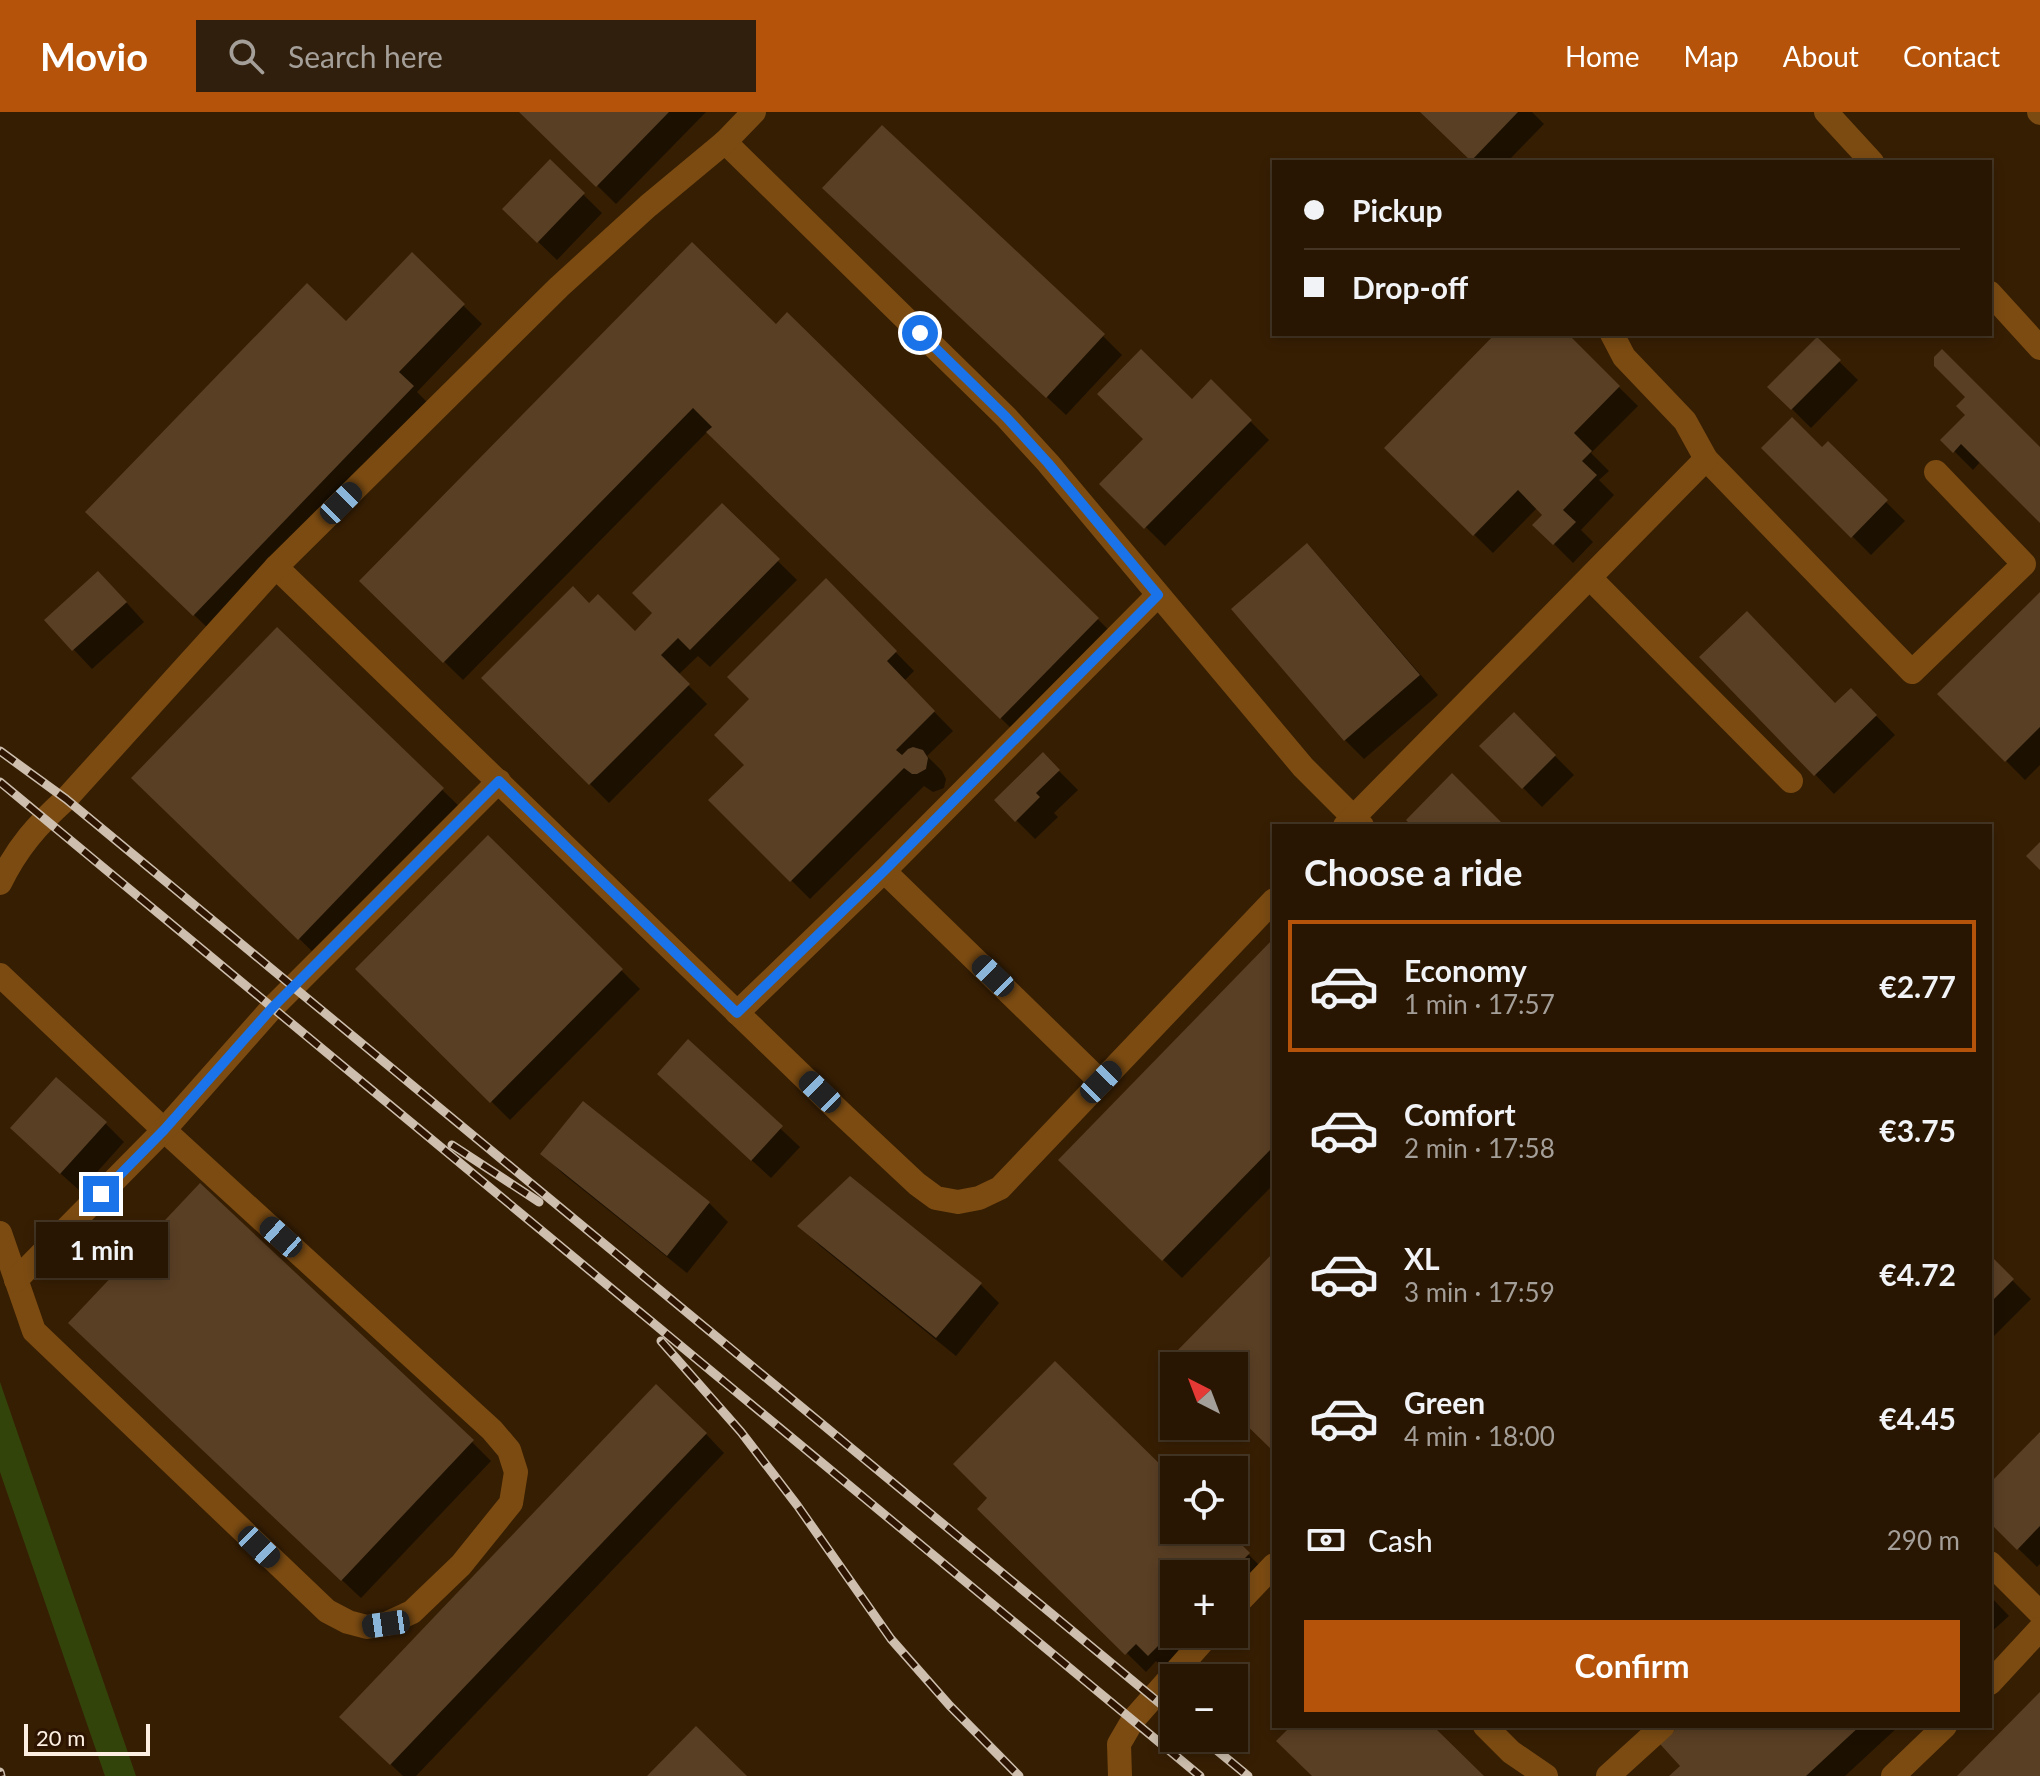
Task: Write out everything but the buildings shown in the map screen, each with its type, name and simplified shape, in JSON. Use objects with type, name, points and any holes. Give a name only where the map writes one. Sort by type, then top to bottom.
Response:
[{"type":"street","points":[[0,883],[13,858],[45,818],[66,799],[276,567],[559,287],[648,206],[725,142],[754,112]]},
{"type":"street","points":[[1826,112],[1870,160]]},
{"type":"street","points":[[725,142],[1006,417],[1353,823],[1706,459]]},
{"type":"street","points":[[1992,295],[2040,348]]},
{"type":"street","points":[[1613,336],[1624,357],[1685,421],[1706,459],[1912,672],[2024,564],[1936,472]]},
{"type":"street","points":[[276,567],[862,1133],[936,1198],[958,1202],[979,1198],[1000,1188],[1272,902]]},
{"type":"street","points":[[1590,578],[1791,781]]},
{"type":"street","points":[[737,1013],[884,871],[1158,595]]},
{"type":"street","points":[[16,1280],[164,1130],[272,1008],[499,781]]},
{"type":"street","points":[[884,871],[1101,1082]]},
{"type":"street","points":[[0,975],[164,1130],[492,1430],[509,1450],[516,1472],[511,1503],[452,1574],[412,1612],[386,1624],[367,1627],[348,1622],[327,1611],[34,1331],[0,1233]]},
{"type":"street","points":[[1992,1565],[2040,1613]]},
{"type":"street","points":[[1248,1592],[1272,1567]]},
{"type":"street","points":[[1992,1681],[2040,1629]]},
{"type":"street","points":[[1120,1776],[1119,1744],[1133,1720],[1197,1648]]},
{"type":"street","points":[[1487,1728],[1511,1752],[1546,1776]]},
{"type":"street","points":[[1608,1776],[1661,1728]]},
{"type":"street","points":[[1893,1776],[1943,1728]]},
{"type":"green space","points":[[0,1382],[136,1776],[105,1776],[0,1472]]},
{"type":"railway","points":[[0,751],[66,799],[1160,1703]]},
{"type":"railway","points":[[0,782],[1200,1776]]},
{"type":"railway","points":[[452,1145],[539,1202]]},
{"type":"railway","points":[[661,1341],[741,1432],[797,1505],[891,1639],[950,1706],[1019,1776]]},
{"type":"railway","points":[[1219,1752],[1248,1776]]},
{"type":"railway","points":[[0,1772],[1,1776]]},
{"type":"route","points":[[101,1194],[164,1130],[272,1008],[499,781],[737,1013],[884,871],[1158,595],[1048,463],[920,333]]}]
